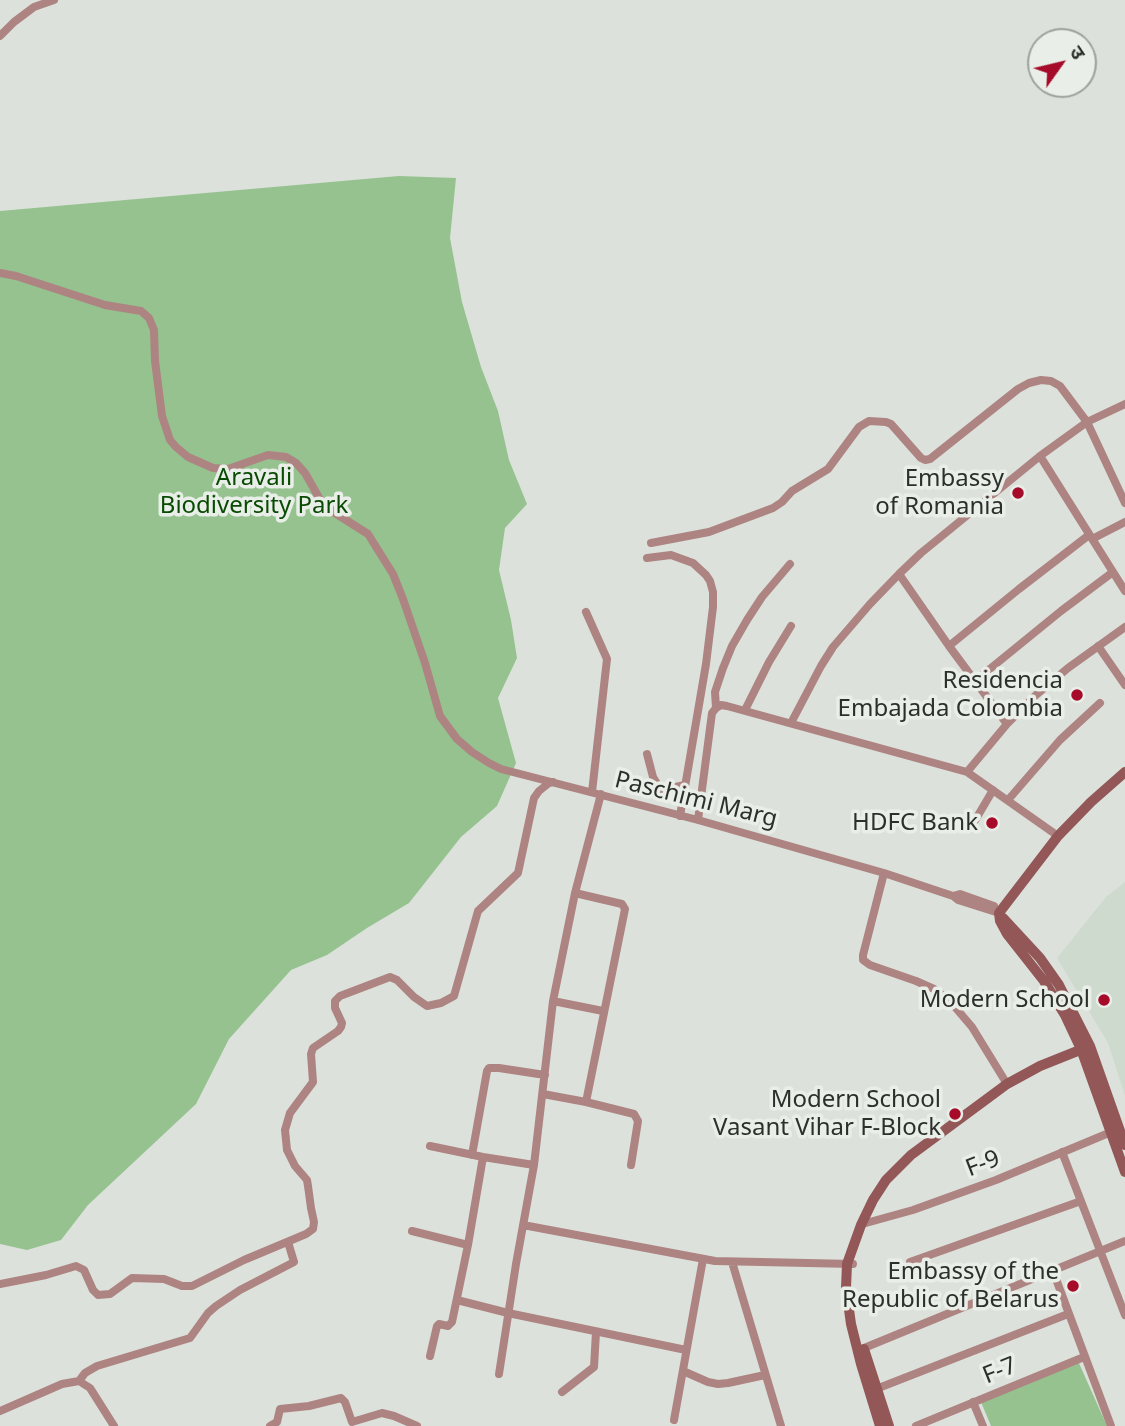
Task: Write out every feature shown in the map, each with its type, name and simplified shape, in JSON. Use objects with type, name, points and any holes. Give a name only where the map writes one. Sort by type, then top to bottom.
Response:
[{"type":"street","points":[[0,36],[34,7],[54,0]]},
{"type":"street","points":[[0,273],[105,305],[141,311],[149,318],[154,330],[162,416],[170,440],[176,447],[188,457],[213,468],[228,469],[268,455],[286,457],[296,463],[327,508],[368,534],[393,574],[425,663],[435,704],[440,716],[457,739],[472,752],[502,769],[597,793],[607,659],[586,612]]},
{"type":"street","points":[[651,543],[709,532],[773,508],[792,491],[828,469],[859,427],[869,421],[891,424],[918,456],[927,460],[1018,389],[1041,380],[1060,386],[1087,422],[1125,503]]},
{"type":"street","points":[[791,723],[821,666],[834,648],[899,574],[1041,456],[1087,422],[1125,404]]},
{"type":"street","points":[[1041,456],[1125,591]]},
{"type":"street","points":[[949,646],[1018,589],[1091,537],[1125,522]]},
{"type":"street","points":[[647,558],[671,555],[693,563],[706,575],[713,592],[706,664],[680,816]]},
{"type":"street","points":[[698,820],[711,719],[716,708],[715,692],[723,668],[747,620],[762,597],[790,564]]},
{"type":"street","points":[[975,681],[1113,572]]},
{"type":"street","points":[[899,574],[1007,724]]},
{"type":"street","points":[[745,710],[790,626]]},
{"type":"street","points":[[967,772],[1007,724],[1036,695],[1125,627]]},
{"type":"street","points":[[1098,646],[1125,685]]},
{"type":"street","points":[[1008,800],[1060,740],[1100,703]]},
{"type":"street","points":[[716,708],[721,705],[745,710],[967,772],[1058,836]]},
{"type":"street","points":[[647,754],[650,769],[661,790],[685,786]]},
{"type":"street","points":[[1125,772],[1058,836],[1000,911],[1051,973],[1074,1013],[1114,1130],[1125,1172]]},
{"type":"street","points":[[0,1284],[76,1266],[84,1270],[98,1295],[110,1294],[132,1278],[164,1279],[182,1286],[192,1286],[311,1231],[314,1226],[307,1180],[286,1150],[285,1130],[290,1113],[313,1082],[313,1048],[341,1027],[335,1001],[340,996],[390,977],[427,1006],[454,996],[478,911],[518,873],[534,798],[539,791],[553,782]]},
{"type":"street","points":[[970,829],[993,790]]},
{"type":"street","name":"Paschimi Marg","points":[[499,1374],[534,1165],[553,1001],[597,793],[884,873],[953,896],[960,894],[1000,911]]},
{"type":"street","points":[[884,873],[863,960],[934,989],[949,1000],[972,1027],[1007,1084]]},
{"type":"street","points":[[575,893],[625,906],[586,1102]]},
{"type":"street","points":[[553,1001],[603,1011]]},
{"type":"street","points":[[880,1426],[851,1324],[846,1288],[861,1225],[873,1200],[886,1180],[911,1155],[1007,1084],[1040,1066],[1086,1050]]},
{"type":"street","points":[[889,1426],[864,1348],[851,1289],[850,1264],[879,1195],[910,1161],[1014,1085],[1086,1050]]},
{"type":"street","points":[[472,1155],[489,1068],[545,1075]]},
{"type":"street","points":[[543,1094],[630,1112],[637,1117],[631,1165]]},
{"type":"street","points":[[1114,1130],[1125,1145]]},
{"type":"street","name":"F-9","points":[[866,1223],[894,1216],[1013,1173],[1114,1130]]},
{"type":"street","points":[[430,1146],[534,1165]]},
{"type":"street","points":[[1062,1152],[1125,1314]]},
{"type":"street","points":[[430,1356],[437,1326],[451,1324],[468,1245],[482,1157]]},
{"type":"street","points":[[910,1262],[1081,1201]]},
{"type":"street","points":[[523,1225],[703,1259],[850,1264]]},
{"type":"street","points":[[412,1231],[468,1245]]},
{"type":"street","points":[[864,1348],[1125,1241]]},
{"type":"street","points":[[79,1381],[85,1373],[97,1366],[190,1338],[216,1306],[240,1290],[294,1262],[288,1242]]},
{"type":"street","points":[[674,1420],[703,1259]]},
{"type":"street","points":[[732,1262],[781,1426]]},
{"type":"street","points":[[1053,1271],[1111,1426]]},
{"type":"street","points":[[457,1300],[686,1350]]},
{"type":"street","points":[[876,1389],[1068,1314]]},
{"type":"street","points":[[562,1392],[594,1367],[596,1332]]},
{"type":"street","name":"F-7","points":[[916,1426],[931,1423],[973,1402],[1084,1357]]},
{"type":"street","points":[[683,1371],[718,1384],[765,1375]]},
{"type":"street","points":[[0,1411],[62,1384],[79,1381],[90,1388],[114,1426]]},
{"type":"street","points":[[270,1426],[277,1422],[280,1409],[309,1406],[341,1398],[352,1422],[382,1413],[417,1426]]},
{"type":"street","points":[[973,1402],[983,1426]]},
{"type":"shaded area","name":"Modern School","points":[[1125,882],[1125,1096],[1108,1043],[1057,958],[1106,897]]},
{"type":"green space","name":"Aravali Biodiversity Park","points":[[399,176],[456,178],[450,238],[462,302],[481,367],[498,411],[509,460],[527,504],[505,528],[499,570],[517,658],[498,698],[516,763],[497,806],[461,837],[409,903],[327,955],[291,970],[229,1039],[196,1104],[88,1205],[61,1240],[27,1250],[0,1244],[0,211]]},
{"type":"green space","points":[[1078,1361],[1107,1426],[991,1426],[981,1402]]},
{"type":"place","name":"Embassy of Romania","points":[[1018,493]]},
{"type":"place","name":"Residencia Embajada Colombia","points":[[1077,695]]},
{"type":"place","name":"HDFC Bank","points":[[992,823]]},
{"type":"place","name":"Modern School","points":[[1104,1000]]},
{"type":"place","name":"Modern School Vasant Vihar F-Block","points":[[955,1114]]},
{"type":"place","name":"Embassy of the Republic of Belarus","points":[[1073,1286]]}]
